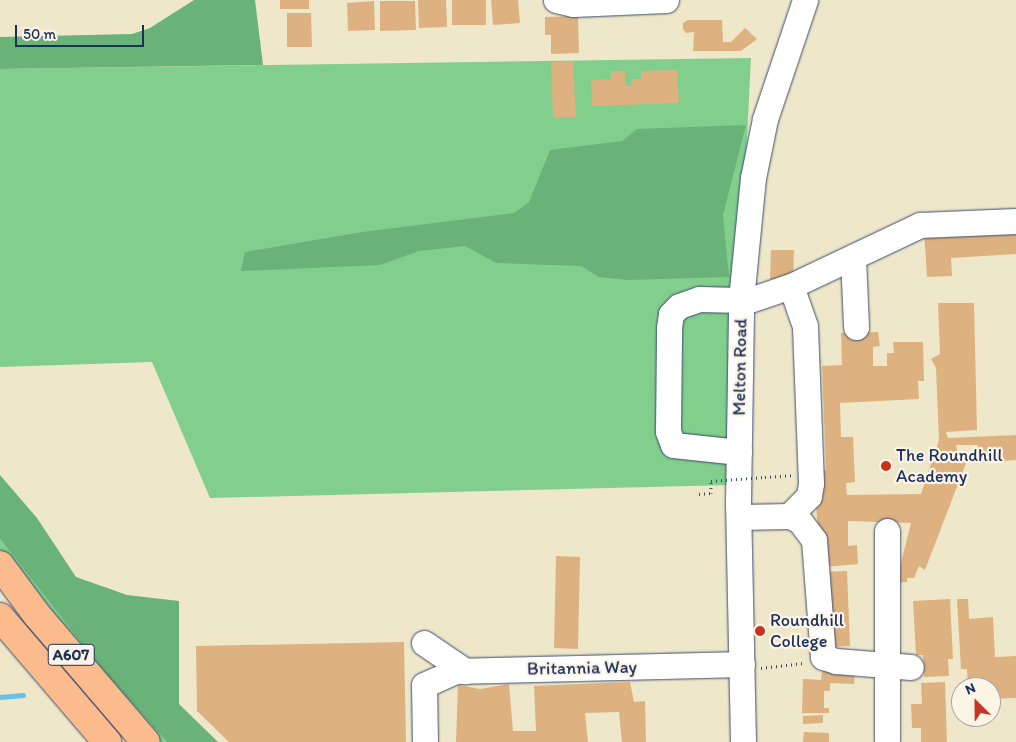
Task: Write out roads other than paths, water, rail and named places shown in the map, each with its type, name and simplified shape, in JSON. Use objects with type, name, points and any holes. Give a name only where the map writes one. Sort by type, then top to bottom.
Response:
[{"type":"highway","name":"A607","points":[[0,565],[38,615],[146,742]]},
{"type":"highway","name":"A607","points":[[0,617],[107,742]]},
{"type":"street","points":[[556,0],[574,4],[666,0]]},
{"type":"street","name":"Melton Road","points":[[742,742],[743,460],[741,302],[753,178],[765,120],[805,0]]},
{"type":"street","points":[[743,460],[673,445],[668,431],[669,328],[671,314],[679,306],[699,299],[741,302],[791,286],[920,225],[1016,221]]},
{"type":"street","points":[[853,257],[856,327]]},
{"type":"street","points":[[788,516],[803,505],[811,483],[805,326],[791,286]]},
{"type":"street","points":[[743,517],[788,516],[798,520],[811,532],[814,540],[824,656],[836,661],[886,663],[911,667]]},
{"type":"street","points":[[887,531],[887,740]]},
{"type":"street","points":[[424,642],[465,671]]},
{"type":"street","name":"Britannia Way","points":[[424,742],[424,685],[455,671],[742,664]]},
{"type":"waterway","points":[[0,697],[23,695]]},
{"type":"place","name":"The Roundhill Academy","points":[[886,466]]},
{"type":"place","name":"Roundhill College","points":[[760,631]]}]
